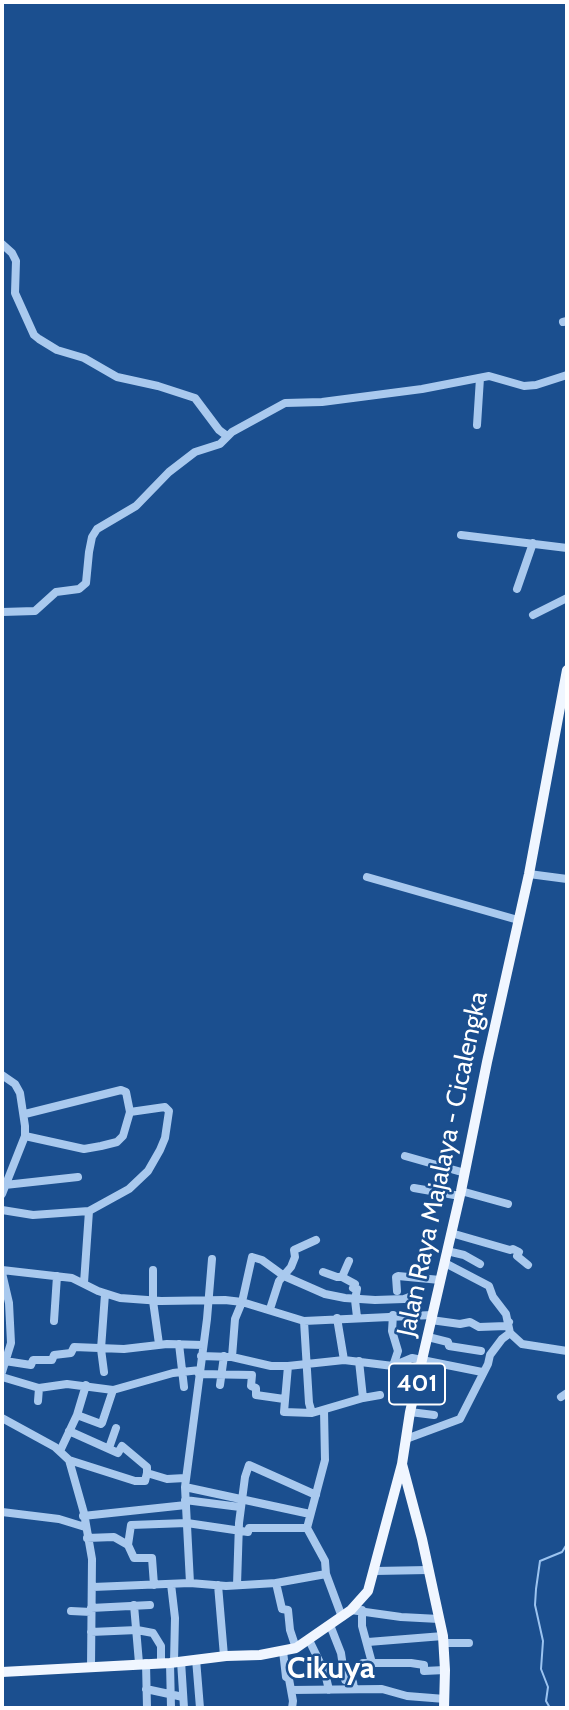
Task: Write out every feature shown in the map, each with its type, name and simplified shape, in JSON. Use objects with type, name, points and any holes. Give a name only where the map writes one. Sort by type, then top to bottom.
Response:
[{"type":"main road","name":"Jalan Raya Majalaya - Cicalengka","points":[[444,1703],[443,1639],[420,1528],[402,1464],[410,1412],[461,1194],[529,874],[567,670]]},
{"type":"main road","points":[[2,1672],[260,1655],[296,1648],[356,1610],[369,1591],[402,1464]]},
{"type":"street","points":[[2,244],[16,261],[15,293],[34,335],[57,350],[84,358],[117,377],[195,398],[219,430],[227,436]]},
{"type":"street","points":[[2,612],[34,611],[56,592],[79,589],[86,583],[92,537],[97,530],[136,506],[169,472],[195,452],[220,444],[227,436],[285,403],[322,402],[422,389],[489,376],[524,386],[536,385],[567,375]]},
{"type":"street","points":[[477,425],[480,378]]},
{"type":"street","points":[[461,535],[567,548]]},
{"type":"street","points":[[517,589],[533,543]]},
{"type":"street","points":[[533,615],[567,598]]},
{"type":"street","points":[[529,874],[567,879]]},
{"type":"street","points":[[367,877],[518,920]]},
{"type":"street","points":[[2,1075],[15,1084],[25,1114],[25,1136],[3,1190]]},
{"type":"street","points":[[25,1114],[121,1090],[126,1092],[130,1112],[123,1136],[117,1142],[101,1146],[74,1148],[25,1136]]},
{"type":"street","points":[[2,1210],[33,1215],[89,1211],[138,1182],[160,1150],[165,1138],[169,1111],[167,1108],[130,1112]]},
{"type":"street","points":[[405,1156],[465,1173]]},
{"type":"street","points":[[3,1190],[78,1177]]},
{"type":"street","points":[[414,1188],[508,1204]]},
{"type":"street","points":[[84,1283],[89,1211]]},
{"type":"street","points":[[451,1233],[519,1252],[517,1256],[528,1265]]},
{"type":"street","points":[[270,1309],[279,1281],[291,1267],[295,1257],[294,1250],[316,1240]]},
{"type":"street","points":[[447,1251],[464,1255],[480,1264]]},
{"type":"street","points":[[220,1385],[234,1319],[242,1302],[252,1257],[284,1276],[325,1294],[355,1300],[408,1297],[404,1316]]},
{"type":"street","points":[[190,1583],[185,1483],[212,1259]]},
{"type":"street","points":[[342,1277],[349,1261]]},
{"type":"street","points":[[444,1263],[489,1286],[509,1322],[510,1333],[525,1345],[567,1351]]},
{"type":"street","points":[[153,1270],[153,1301],[159,1345]]},
{"type":"street","points":[[284,1399],[256,1395],[256,1388],[251,1386],[252,1375],[183,1370],[113,1390],[86,1385],[51,1385],[39,1388],[2,1375],[11,1348],[2,1272],[57,1276],[84,1283],[120,1298],[242,1302],[304,1321],[393,1315],[432,1318],[460,1324],[470,1322],[478,1327],[506,1326],[509,1322]]},
{"type":"street","points":[[323,1272],[355,1284],[353,1288],[358,1289],[355,1300],[357,1317]]},
{"type":"street","points":[[54,1321],[57,1276]]},
{"type":"street","points":[[397,1291],[398,1276],[440,1280]]},
{"type":"street","points":[[104,1372],[101,1349],[105,1294]]},
{"type":"street","points":[[393,1315],[392,1331],[398,1351],[393,1366],[393,1382]]},
{"type":"street","points":[[337,1318],[344,1360]]},
{"type":"street","points":[[304,1321],[309,1403],[312,1413]]},
{"type":"street","points":[[406,1439],[460,1419],[490,1355],[510,1333]]},
{"type":"street","points":[[428,1337],[448,1342],[449,1346],[481,1351]]},
{"type":"street","points":[[179,1344],[184,1387]]},
{"type":"street","points":[[5,1361],[31,1365],[33,1360],[52,1360],[55,1354],[72,1353],[74,1347],[124,1349],[159,1345],[203,1345]]},
{"type":"street","points":[[201,1356],[228,1356],[271,1366],[344,1360],[393,1366],[412,1358],[482,1372]]},
{"type":"street","points":[[359,1361],[363,1398]]},
{"type":"street","points":[[288,1366],[284,1412],[312,1413],[380,1395]]},
{"type":"street","points":[[60,1451],[77,1415],[86,1385]]},
{"type":"street","points":[[38,1401],[39,1388]]},
{"type":"street","points":[[77,1415],[101,1424],[113,1390]]},
{"type":"street","points":[[324,1410],[325,1460],[307,1528],[321,1551],[326,1574],[342,1617]]},
{"type":"street","points":[[410,1412],[434,1415]]},
{"type":"street","points":[[2,1418],[60,1451],[69,1460],[76,1480],[92,1559],[90,1667]]},
{"type":"street","points":[[2,1428],[13,1425]]},
{"type":"street","points":[[109,1448],[116,1429]]},
{"type":"street","points":[[69,1431],[118,1453],[122,1446],[147,1467],[147,1473],[144,1481],[135,1481],[69,1460]]},
{"type":"street","points":[[237,1585],[238,1531],[249,1465],[316,1494]]},
{"type":"street","points":[[147,1473],[241,1502],[310,1514]]},
{"type":"street","points":[[83,1516],[185,1502],[241,1502]]},
{"type":"street","points":[[2,1512],[59,1519],[85,1527]]},
{"type":"street","points":[[154,1585],[153,1559],[134,1558],[128,1545],[131,1525],[187,1523],[248,1532],[249,1528],[307,1528]]},
{"type":"street","points":[[87,1538],[114,1537],[128,1545]]},
{"type":"street","points":[[375,1571],[428,1570]]},
{"type":"street","points":[[93,1587],[276,1583],[326,1574]]},
{"type":"street","points":[[276,1583],[282,1609],[288,1610],[290,1630],[296,1648]]},
{"type":"street","points":[[171,1584],[175,1618],[171,1708]]},
{"type":"street","points":[[218,1585],[225,1656]]},
{"type":"street","points":[[134,1605],[147,1708]]},
{"type":"street","points":[[71,1611],[150,1605]]},
{"type":"street","points":[[439,1619],[401,1617],[356,1610],[368,1642],[367,1663],[411,1663],[424,1665],[424,1671],[445,1670]]},
{"type":"street","points":[[330,1625],[341,1654],[345,1680],[353,1682],[354,1689]]},
{"type":"street","points":[[91,1632],[137,1630],[155,1635],[171,1662],[184,1708]]},
{"type":"street","points":[[368,1642],[443,1639],[469,1643]]},
{"type":"street","points":[[309,1640],[325,1673],[329,1690]]},
{"type":"street","points":[[283,1651],[292,1708]]},
{"type":"street","points":[[196,1659],[200,1708]]},
{"type":"street","points":[[146,1689],[183,1697]]},
{"type":"street","points":[[291,1690],[382,1689],[444,1703]]},
{"type":"waterway","points":[[550,1708],[546,1701],[548,1687],[541,1669],[543,1641],[535,1605],[536,1589],[540,1561],[562,1552],[567,1544]]},
{"type":"district","name":"Cikuya","points":[[331,1669]]}]
